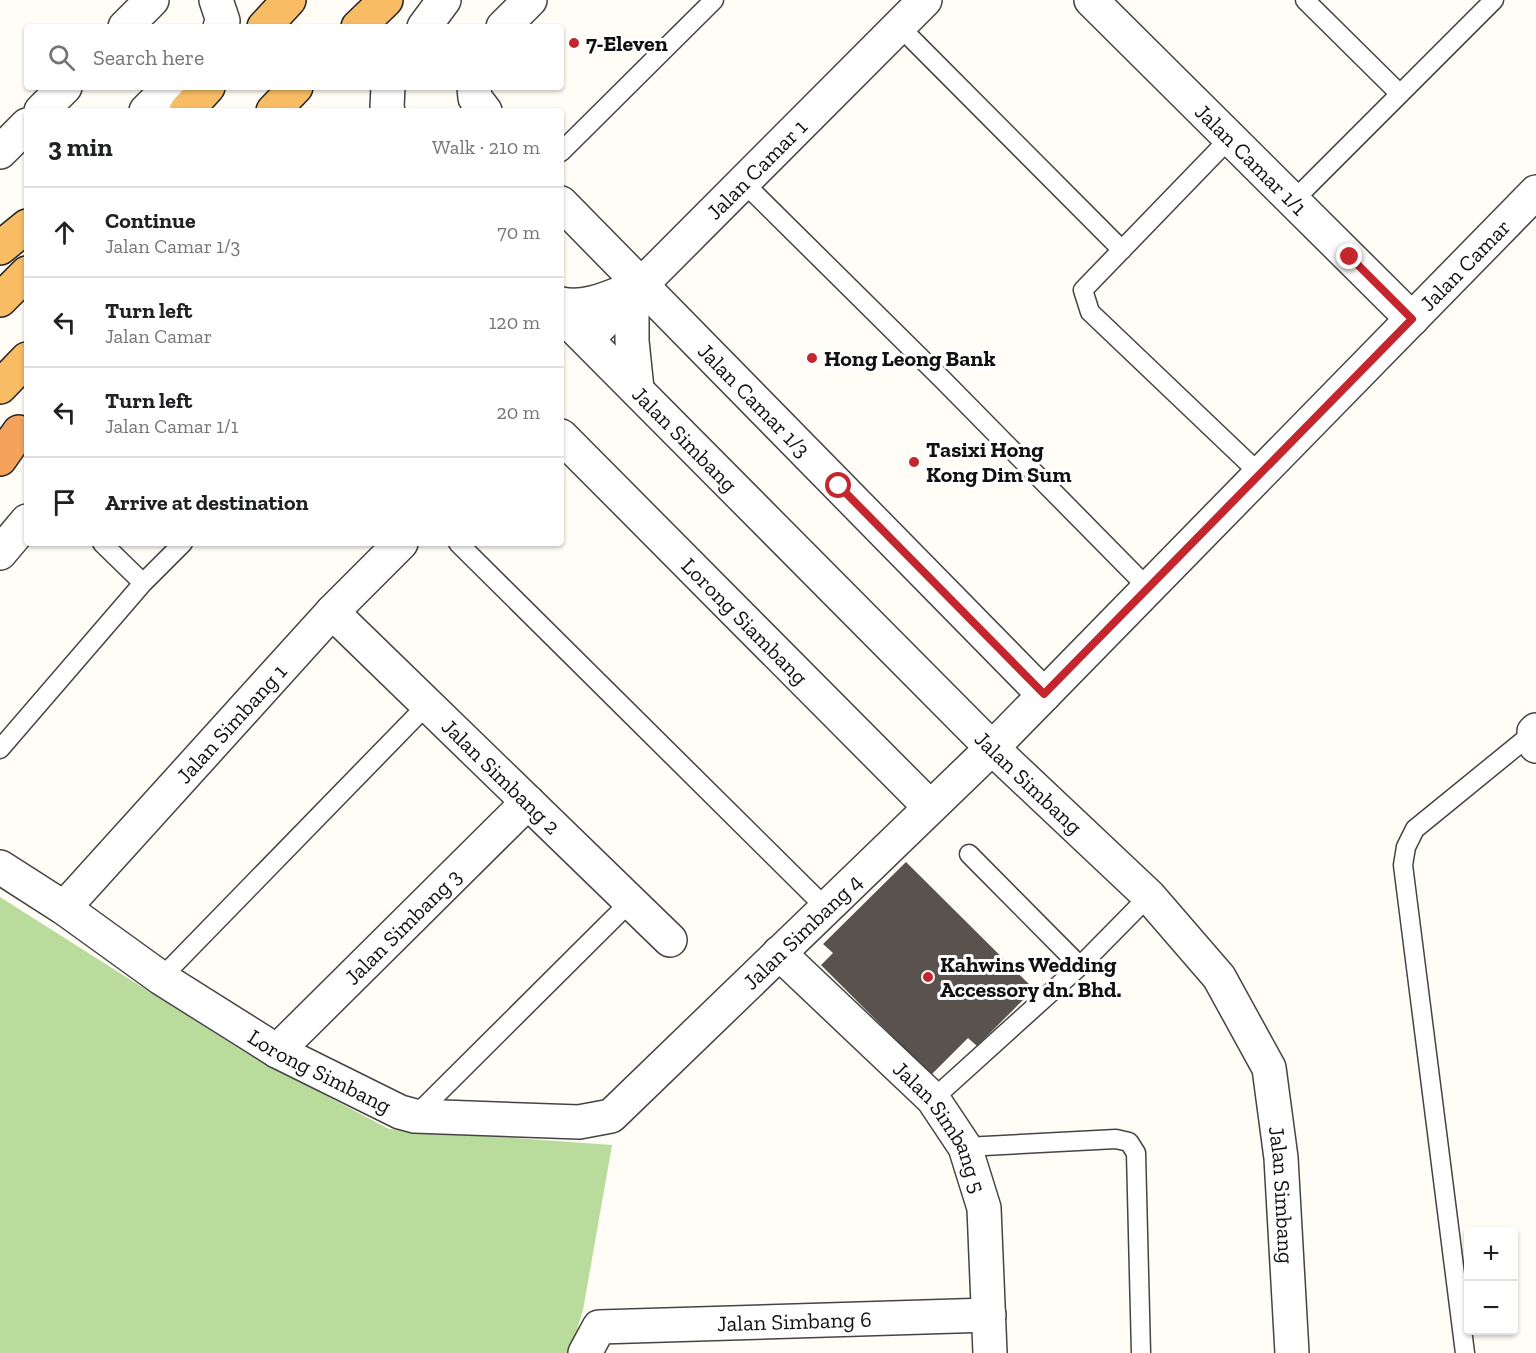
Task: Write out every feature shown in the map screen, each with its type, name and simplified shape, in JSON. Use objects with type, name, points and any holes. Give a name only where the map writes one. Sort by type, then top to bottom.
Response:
[{"type":"highway","points":[[267,24],[289,0]]},
{"type":"highway","points":[[361,24],[386,0]]},
{"type":"highway","points":[[189,108],[205,90]]},
{"type":"highway","points":[[276,108],[295,90]]},
{"type":"highway","points":[[282,108],[296,90]]},
{"type":"highway","points":[[0,248],[24,228]]},
{"type":"highway","points":[[0,300],[24,276]]},
{"type":"highway","points":[[0,387],[24,362]]},
{"type":"highway","points":[[0,459],[15,435]]},
{"type":"street","points":[[128,24],[152,0]]},
{"type":"street","points":[[216,0],[223,21],[222,24]]},
{"type":"street","points":[[426,24],[444,0]]},
{"type":"street","points":[[506,24],[530,0]]},
{"type":"street","name":"Jalan Camar 1","points":[[587,339],[925,0]]},
{"type":"street","name":"Jalan Camar 1/1","points":[[1091,0],[1412,319]]},
{"type":"street","points":[[44,108],[62,90]]},
{"type":"street","points":[[149,108],[167,90]]},
{"type":"street","points":[[388,90],[388,108]]},
{"type":"street","points":[[474,90],[475,98],[483,108]]},
{"type":"street","points":[[0,152],[24,128]]},
{"type":"street","name":"Jalan Camar","points":[[992,748],[1536,192]]},
{"type":"street","name":"Jalan Camar 1/3","points":[[564,206],[1044,694]]},
{"type":"street","points":[[564,305],[575,307],[601,301],[641,285]]},
{"type":"street","points":[[637,389],[632,341],[632,312],[641,285]]},
{"type":"street","name":"Jalan Simbang","points":[[564,317],[992,748],[1149,896],[1219,977],[1269,1068],[1281,1158],[1292,1353]]},
{"type":"street","name":"Lorong Siambang","points":[[564,439],[930,807]]},
{"type":"street","points":[[0,554],[24,525]]},
{"type":"street","name":"Jalan Simbang 1","points":[[64,908],[332,612],[398,546]]},
{"type":"street","name":"Jalan Simbang 2","points":[[332,612],[670,940]]},
{"type":"street","name":"Jalan Simbang 4","points":[[611,1116],[992,748]]},
{"type":"street","name":"Jalan Simbang 3","points":[[277,1052],[528,802]]},
{"type":"street","name":"Lorong Simbang","points":[[0,867],[64,908],[161,978],[277,1052],[400,1112],[415,1116],[579,1122],[611,1116]]},
{"type":"street","name":"Jalan Simbang 5","points":[[779,953],[933,1098],[965,1146],[984,1208],[990,1353]]},
{"type":"street","name":"Jalan Simbang 6","points":[[592,1340],[989,1315]]},
{"type":"lane","points":[[564,149],[714,0]]},
{"type":"lane","points":[[1305,0],[1400,94]]},
{"type":"lane","points":[[1293,201],[1494,0]]},
{"type":"lane","points":[[899,26],[1122,250]]},
{"type":"lane","points":[[1230,138],[1083,290],[1090,312],[1260,474]]},
{"type":"lane","points":[[743,182],[1148,588]]},
{"type":"lane","points":[[105,546],[143,583]]},
{"type":"lane","points":[[0,749],[143,583],[180,546]]},
{"type":"lane","points":[[461,546],[826,908]]},
{"type":"lane","points":[[161,978],[427,705]]},
{"type":"lane","points":[[1465,1353],[1403,865],[1406,847],[1415,829],[1535,736]]},
{"type":"lane","points":[[969,854],[1080,966]]},
{"type":"lane","points":[[933,1098],[1080,966],[1149,896]]},
{"type":"lane","points":[[415,1116],[630,902]]},
{"type":"lane","points":[[965,1146],[1116,1139],[1129,1142],[1136,1153],[1141,1353]]},
{"type":"green space","points":[[0,897],[246,1053],[389,1129],[612,1145],[583,1310],[570,1353],[0,1353]]},
{"type":"building","name":"Kahwins Wedding Accessory dn. Bhd.","points":[[906,862],[1034,989],[977,1046],[968,1038],[931,1075],[821,965],[833,953],[823,944]]},
{"type":"place","name":"7-Eleven","points":[[574,43]]},
{"type":"place","name":"Hong Leong Bank","points":[[812,358]]},
{"type":"place","name":"Tasixi Hong Kong Dim Sum","points":[[914,462]]},
{"type":"place","name":"Kahwins Wedding Accessory dn. Bhd.","points":[[928,977]]},
{"type":"route","points":[[839,486],[1044,694],[1412,319],[1350,257]]}]
